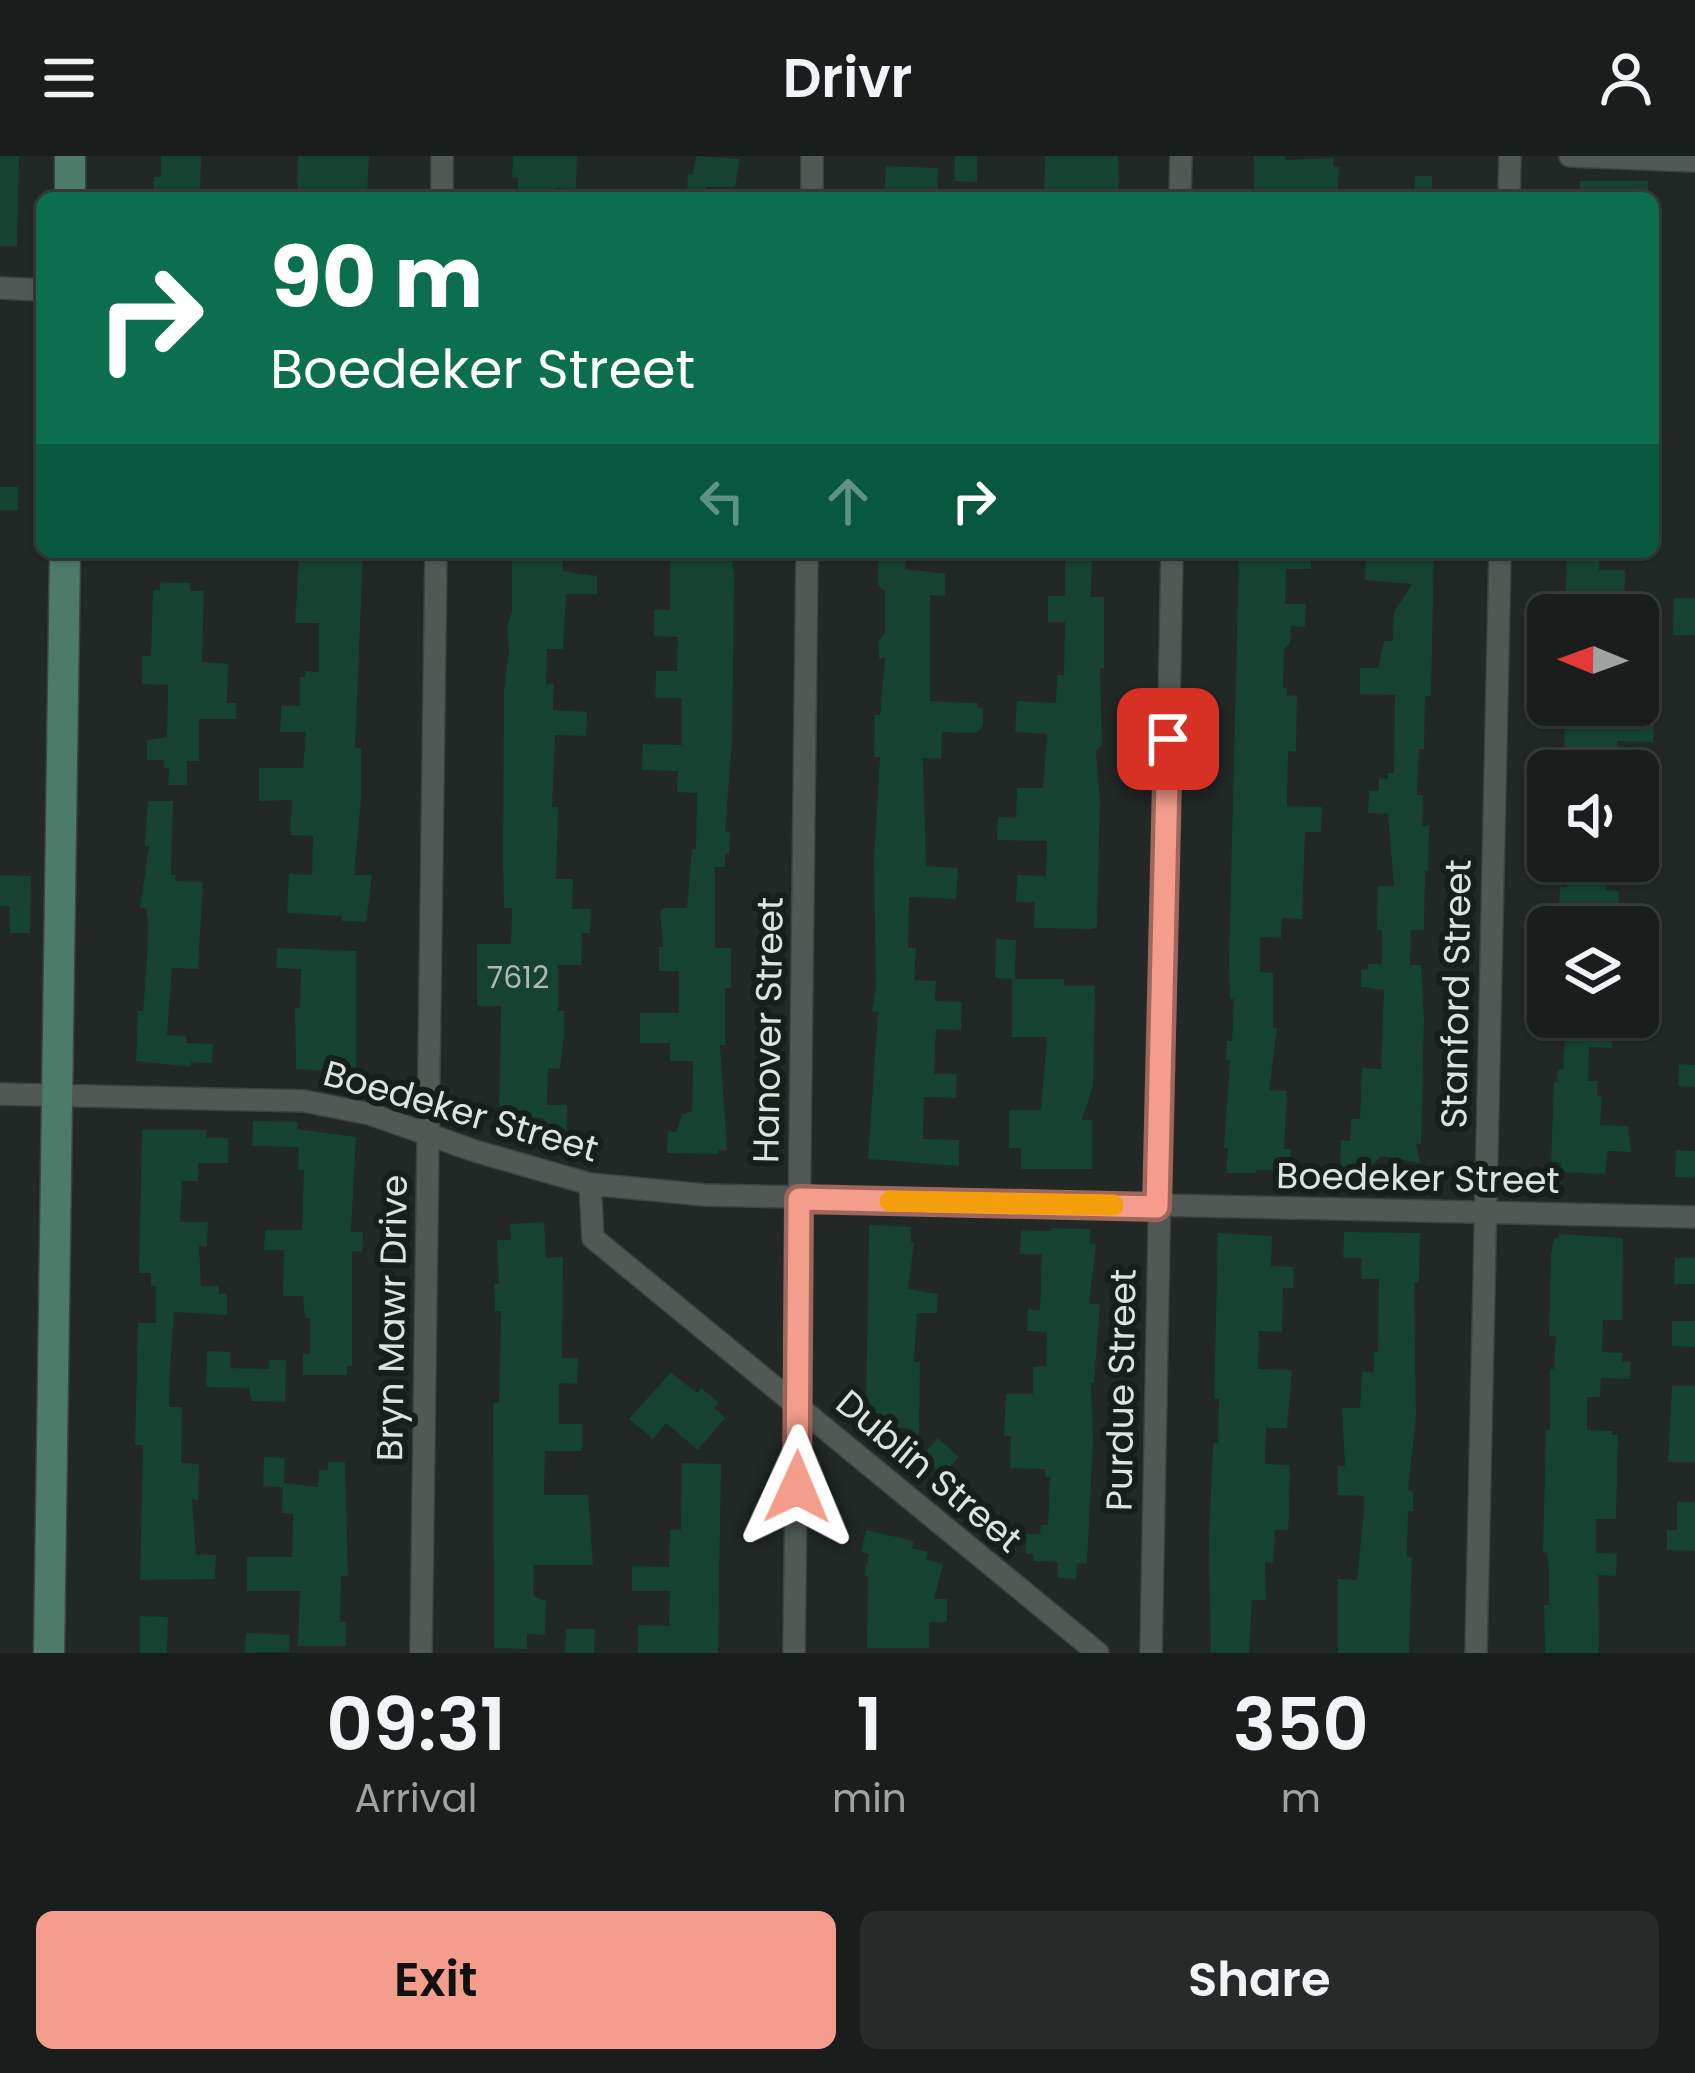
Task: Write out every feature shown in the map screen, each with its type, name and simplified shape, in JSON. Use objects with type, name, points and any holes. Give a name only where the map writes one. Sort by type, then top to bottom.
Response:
[{"type":"street","points":[[70,156],[70,192]]},
{"type":"street","points":[[442,156],[442,192]]},
{"type":"street","points":[[812,156],[812,192]]},
{"type":"street","points":[[1180,192],[1181,156]]},
{"type":"street","points":[[1509,192],[1510,156]]},
{"type":"street","points":[[1570,156],[1695,161]]},
{"type":"street","points":[[0,288],[36,290]]},
{"type":"street","points":[[49,1653],[64,558]]},
{"type":"street","name":"Bryn Mawr Drive","points":[[421,1653],[436,558]]},
{"type":"street","name":"Hanover Street","points":[[794,1653],[807,558]]},
{"type":"street","name":"Purdue Street","points":[[1151,1653],[1172,558]]},
{"type":"street","name":"Stanford Street","points":[[1475,1653],[1500,558]]},
{"type":"street","name":"Boedeker Street","points":[[0,1094],[304,1101],[370,1114],[590,1184],[799,1199],[1695,1217]]},
{"type":"street","name":"Dublin Street","points":[[590,1184],[593,1238],[1098,1653]]},
{"type":"building","points":[[0,156],[19,156],[17,246],[0,246]]},
{"type":"building","points":[[161,156],[201,156],[200,192],[153,192],[154,177],[161,177]]},
{"type":"building","points":[[298,156],[369,156],[367,192],[297,192]]},
{"type":"building","points":[[513,156],[577,156],[576,189],[518,192],[518,178],[512,177]]},
{"type":"building","points":[[696,156],[740,159],[735,187],[687,192]]},
{"type":"building","points":[[955,156],[977,156],[977,182],[954,181]]},
{"type":"building","points":[[1045,156],[1118,156],[1119,192],[1044,192]]},
{"type":"building","points":[[1254,156],[1333,158],[1333,166],[1339,167],[1337,192],[1254,192]]},
{"type":"building","points":[[886,166],[938,168],[937,192],[884,192]]},
{"type":"building","points":[[1415,176],[1432,176],[1432,192],[1415,192]]},
{"type":"building","points":[[1580,181],[1648,181],[1648,192],[1580,192]]},
{"type":"building","points":[[0,487],[18,487],[18,510],[0,510]]},
{"type":"building","points":[[299,558],[363,558],[355,748],[361,748],[361,799],[354,875],[372,875],[366,922],[287,913],[289,874],[312,875],[313,836],[290,835],[292,800],[259,801],[259,768],[303,768],[306,732],[280,732],[281,706],[300,706],[300,677],[305,677],[305,671],[319,672],[319,623],[295,623]]},
{"type":"building","points":[[512,558],[563,558],[563,571],[597,576],[597,594],[566,594],[563,649],[547,649],[546,684],[554,684],[553,710],[587,712],[586,736],[555,735],[556,879],[573,879],[572,909],[591,909],[590,933],[582,933],[581,965],[558,965],[558,1011],[564,1011],[564,1036],[560,1069],[548,1068],[547,1105],[567,1105],[566,1138],[544,1137],[544,1118],[499,1116],[501,1006],[477,1006],[477,944],[511,944],[512,908],[504,908],[503,858],[504,689]]},
{"type":"building","points":[[670,558],[732,558],[732,743],[725,832],[730,832],[729,854],[725,854],[725,867],[715,867],[715,948],[731,948],[725,1045],[720,1045],[727,1150],[718,1154],[667,1153],[668,1131],[676,1132],[682,1115],[692,1111],[693,1061],[670,1061],[670,1043],[640,1043],[640,1013],[679,1013],[679,971],[659,971],[660,912],[687,908],[692,849],[696,849],[697,793],[677,792],[678,771],[642,770],[643,744],[682,745],[682,698],[655,698],[656,671],[677,671],[678,637],[654,636],[654,610],[670,610]]},
{"type":"building","points":[[878,558],[906,558],[905,569],[945,574],[945,596],[930,595],[930,701],[978,703],[977,708],[983,708],[983,726],[976,733],[942,732],[941,759],[923,758],[926,866],[958,868],[956,899],[909,897],[908,948],[916,948],[914,980],[936,981],[935,1001],[962,1002],[961,1030],[936,1029],[934,1074],[957,1074],[956,1098],[924,1097],[923,1139],[959,1140],[959,1166],[868,1159],[878,1012],[872,1011],[880,757],[874,757],[875,715],[880,715],[885,658],[879,658],[878,642],[885,633],[885,591],[878,586]]},
{"type":"building","points":[[1065,558],[1092,558],[1091,597],[1104,597],[1102,745],[1096,751],[1100,800],[1097,926],[1093,929],[1034,928],[1035,902],[1016,902],[1017,875],[1046,876],[1047,841],[997,840],[998,817],[1016,818],[1017,788],[1043,788],[1047,734],[1015,732],[1017,701],[1056,703],[1057,675],[1064,675],[1065,622],[1048,622],[1048,596],[1065,596]]},
{"type":"building","points":[[1239,558],[1311,558],[1311,569],[1286,569],[1285,604],[1306,604],[1305,627],[1291,626],[1290,644],[1284,648],[1283,688],[1287,695],[1297,696],[1296,752],[1288,751],[1287,806],[1322,807],[1321,832],[1305,832],[1302,919],[1282,918],[1281,938],[1260,937],[1260,972],[1273,973],[1273,1028],[1277,1029],[1269,1090],[1287,1091],[1284,1149],[1291,1149],[1291,1170],[1226,1173],[1230,1060],[1226,1060],[1234,999],[1230,999]]},
{"type":"building","points":[[1366,558],[1426,558],[1426,562],[1434,558],[1431,696],[1425,696],[1417,795],[1423,795],[1422,826],[1429,826],[1428,871],[1424,930],[1411,930],[1410,965],[1421,965],[1424,1020],[1421,1144],[1416,1144],[1420,1163],[1381,1156],[1367,1171],[1340,1170],[1341,1140],[1350,1141],[1351,1119],[1360,1119],[1362,1068],[1381,1069],[1384,990],[1361,987],[1361,970],[1368,970],[1368,964],[1382,964],[1378,886],[1394,886],[1388,814],[1368,813],[1369,791],[1379,791],[1379,778],[1388,779],[1388,773],[1394,773],[1395,695],[1360,694],[1360,668],[1378,668],[1384,641],[1393,641],[1394,613],[1412,584],[1365,580]]},
{"type":"building","points":[[1567,558],[1600,558],[1599,570],[1625,570],[1624,594],[1566,594]]},
{"type":"building","points":[[160,582],[190,583],[190,591],[204,591],[202,662],[228,664],[227,703],[236,703],[236,719],[199,719],[199,761],[187,761],[187,785],[168,785],[169,768],[164,768],[164,760],[147,760],[147,740],[167,737],[168,685],[142,684],[142,656],[151,656],[153,590],[160,590]]},
{"type":"building","points":[[1674,598],[1695,598],[1695,635],[1673,635]]},
{"type":"building","points":[[1565,726],[1654,726],[1653,742],[1617,741],[1617,750],[1564,750]]},
{"type":"building","points":[[148,801],[173,801],[171,875],[176,875],[175,881],[203,882],[198,969],[172,968],[167,1035],[186,1036],[186,1043],[213,1044],[212,1063],[191,1062],[191,1067],[136,1061],[147,962],[148,921],[146,908],[140,908],[149,846],[145,846]]},
{"type":"building","points":[[0,875],[31,876],[30,933],[10,933],[10,906],[0,906]]},
{"type":"building","points":[[1567,882],[1605,883],[1607,890],[1619,891],[1618,906],[1559,906],[1560,887],[1567,887]]},
{"type":"building","points":[[996,939],[1016,940],[1015,979],[1064,979],[1064,986],[1095,986],[1093,1086],[1082,1120],[1092,1120],[1092,1169],[1021,1169],[1021,1148],[1009,1148],[1009,1110],[1041,1110],[1047,1037],[1012,1037],[1012,979],[995,978]]},
{"type":"building","points":[[277,948],[356,951],[356,1077],[296,1069],[295,1008],[300,1008],[301,969],[276,968]]},
{"type":"building","points":[[1565,1038],[1612,1038],[1612,1048],[1589,1047],[1588,1081],[1598,1081],[1600,1125],[1628,1126],[1631,1152],[1607,1151],[1605,1174],[1560,1172],[1561,1162],[1551,1162],[1554,1082],[1558,1070],[1563,1070]]},
{"type":"building","points":[[1679,1064],[1695,1065],[1695,1087],[1678,1086]]},
{"type":"building","points":[[253,1121],[298,1122],[297,1129],[356,1137],[351,1232],[363,1232],[362,1252],[352,1251],[352,1366],[347,1366],[347,1375],[303,1375],[303,1354],[310,1354],[310,1318],[305,1318],[303,1296],[283,1296],[284,1250],[264,1250],[265,1230],[302,1230],[304,1170],[298,1170],[299,1147],[252,1146]]},
{"type":"building","points":[[142,1130],[206,1130],[206,1138],[228,1138],[228,1163],[198,1163],[198,1181],[182,1181],[180,1222],[208,1222],[207,1246],[199,1246],[201,1286],[219,1286],[219,1294],[227,1294],[227,1315],[174,1312],[170,1370],[169,1407],[182,1407],[181,1463],[199,1464],[198,1500],[192,1499],[196,1554],[216,1555],[215,1579],[140,1580],[143,1445],[135,1445],[138,1323],[156,1323],[156,1286],[151,1286],[151,1273],[139,1273]]},
{"type":"building","points":[[1676,1150],[1695,1151],[1695,1178],[1675,1177]]},
{"type":"building","points":[[544,1222],[546,1258],[563,1257],[562,1358],[578,1358],[577,1384],[559,1383],[559,1424],[582,1424],[582,1451],[545,1451],[544,1495],[588,1495],[593,1565],[534,1565],[533,1596],[546,1601],[545,1635],[527,1634],[527,1649],[494,1648],[493,1403],[499,1403],[501,1311],[495,1311],[497,1240],[511,1240],[510,1224]]},
{"type":"building","points":[[869,1225],[911,1227],[914,1242],[908,1289],[938,1294],[937,1313],[917,1313],[914,1362],[920,1362],[919,1440],[906,1428],[871,1428],[872,1416],[866,1416]]},
{"type":"building","points":[[1090,1229],[1090,1244],[1096,1244],[1089,1304],[1100,1304],[1091,1383],[1087,1564],[1077,1563],[1076,1579],[1058,1578],[1058,1562],[1034,1561],[1034,1555],[1026,1554],[1026,1534],[1040,1534],[1041,1525],[1048,1525],[1050,1477],[1045,1477],[1045,1469],[1010,1468],[1011,1436],[1004,1436],[1006,1394],[1033,1394],[1033,1367],[1046,1366],[1047,1332],[1027,1331],[1028,1309],[1040,1310],[1042,1254],[1020,1254],[1021,1230]]},
{"type":"building","points":[[1344,1232],[1420,1233],[1419,1282],[1414,1282],[1416,1416],[1408,1490],[1413,1491],[1413,1511],[1408,1511],[1407,1557],[1412,1557],[1409,1653],[1338,1653],[1338,1579],[1357,1580],[1364,1510],[1364,1496],[1338,1495],[1338,1466],[1345,1466],[1342,1408],[1360,1408],[1362,1372],[1374,1372],[1374,1352],[1378,1352],[1379,1279],[1361,1279],[1362,1258],[1343,1258]]},
{"type":"building","points":[[1218,1233],[1272,1236],[1271,1266],[1294,1267],[1293,1288],[1283,1288],[1282,1332],[1259,1331],[1258,1369],[1292,1370],[1287,1428],[1266,1428],[1265,1464],[1290,1465],[1289,1512],[1288,1530],[1275,1530],[1273,1563],[1265,1562],[1266,1600],[1252,1600],[1249,1653],[1211,1653],[1209,1541],[1213,1443],[1218,1443],[1219,1399],[1214,1399]]},
{"type":"building","points":[[1559,1234],[1623,1238],[1622,1320],[1603,1320],[1602,1352],[1622,1353],[1622,1362],[1631,1362],[1630,1379],[1601,1378],[1600,1397],[1587,1397],[1587,1430],[1618,1435],[1616,1519],[1596,1519],[1596,1553],[1617,1554],[1616,1576],[1598,1575],[1599,1653],[1545,1653],[1544,1605],[1549,1605],[1547,1553],[1543,1552],[1546,1430],[1550,1430],[1550,1369],[1554,1369],[1556,1336],[1549,1336],[1551,1254]]},
{"type":"building","points":[[1675,1258],[1695,1258],[1695,1284],[1674,1284]]},
{"type":"building","points":[[1672,1321],[1695,1321],[1695,1347],[1672,1346]]},
{"type":"building","points":[[207,1351],[230,1352],[230,1368],[269,1369],[270,1360],[286,1360],[285,1402],[252,1401],[249,1388],[206,1387]]},
{"type":"building","points":[[671,1372],[719,1403],[714,1408],[725,1418],[698,1450],[666,1423],[653,1439],[629,1419]]},
{"type":"building","points":[[1672,1386],[1695,1386],[1695,1462],[1668,1462]]},
{"type":"building","points":[[938,1438],[959,1457],[943,1475],[921,1457]]},
{"type":"building","points":[[264,1457],[285,1458],[284,1483],[318,1487],[319,1470],[328,1470],[328,1462],[345,1462],[348,1576],[341,1576],[340,1622],[346,1622],[346,1646],[298,1646],[300,1591],[247,1591],[247,1557],[292,1557],[293,1514],[282,1513],[283,1487],[263,1486]]},
{"type":"building","points":[[682,1463],[721,1464],[718,1653],[638,1653],[638,1625],[669,1626],[670,1591],[632,1591],[632,1566],[669,1567],[670,1530],[681,1530]]},
{"type":"building","points":[[1677,1502],[1695,1502],[1695,1551],[1667,1550],[1667,1530],[1677,1530]]},
{"type":"building","points":[[866,1530],[914,1541],[912,1548],[928,1552],[926,1559],[943,1564],[934,1599],[947,1599],[947,1622],[929,1622],[929,1648],[867,1648],[868,1577],[864,1575],[869,1554],[861,1552]]},
{"type":"building","points":[[140,1616],[168,1617],[167,1653],[140,1653]]},
{"type":"building","points":[[566,1629],[595,1629],[594,1653],[565,1653]]},
{"type":"building","points":[[246,1633],[290,1635],[289,1652],[245,1653]]},
{"type":"slow traffic","points":[[890,1201],[1113,1205]]},
{"type":"route","points":[[797,1487],[799,1199],[1157,1207],[1168,739]]}]
